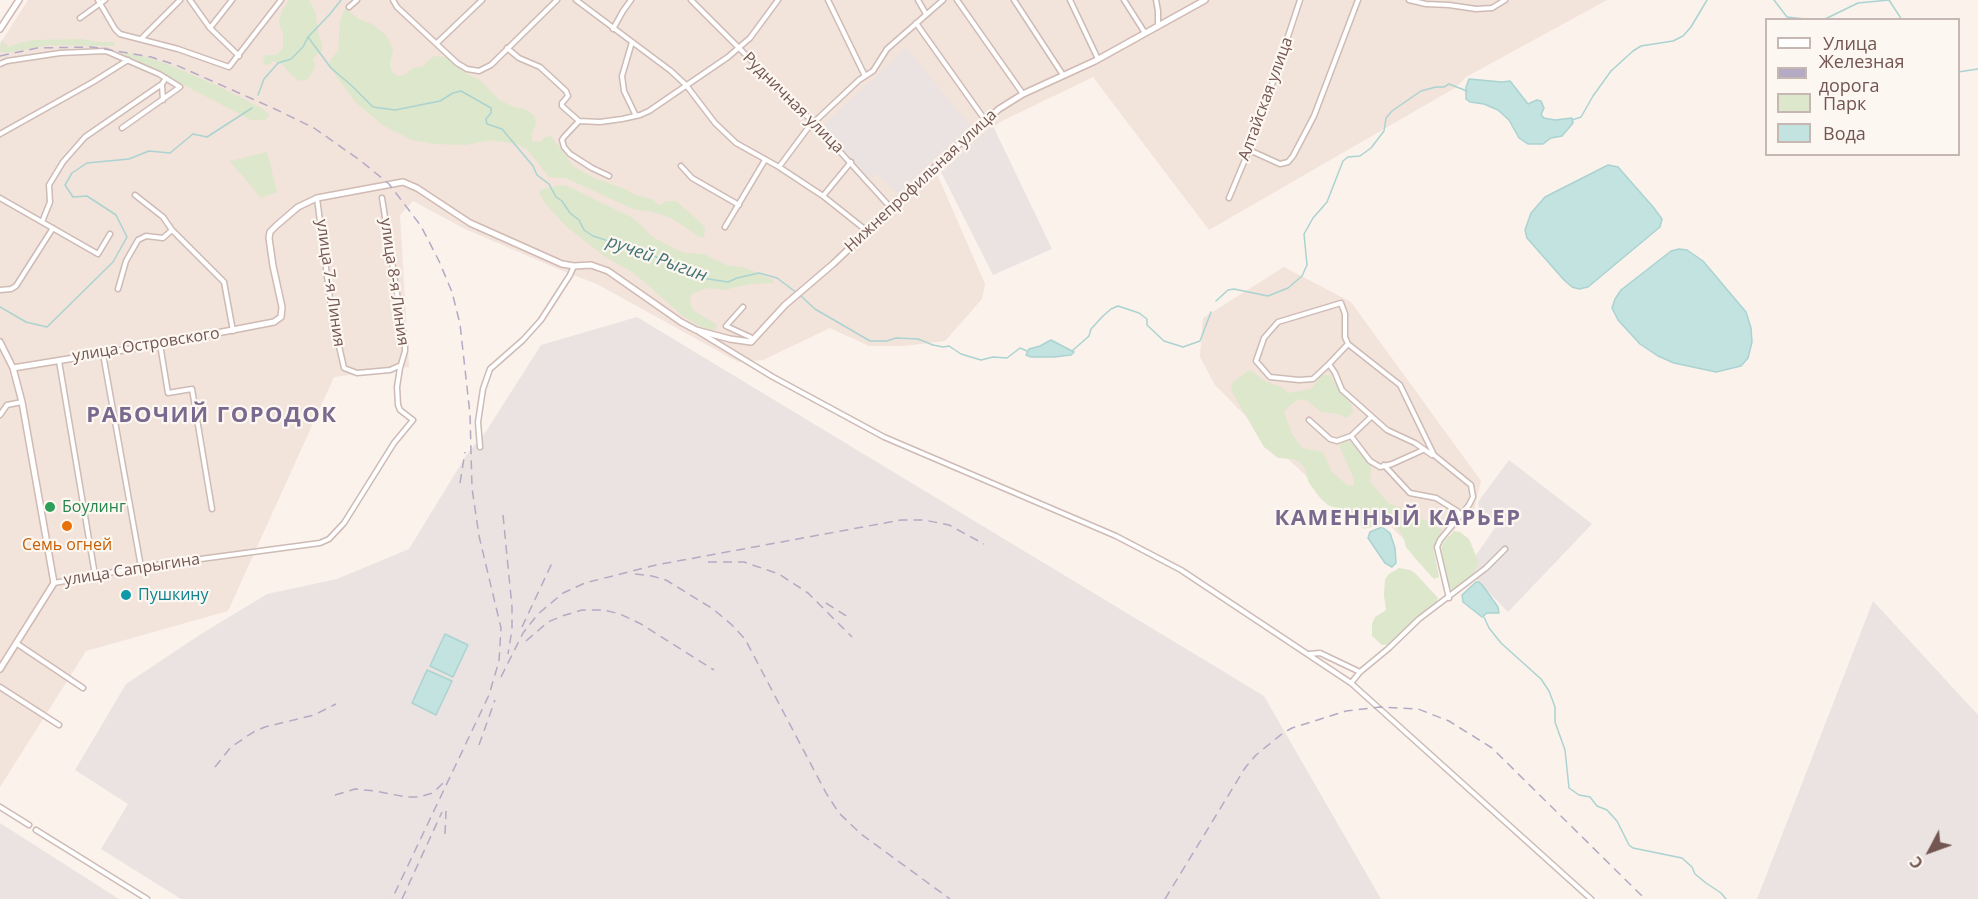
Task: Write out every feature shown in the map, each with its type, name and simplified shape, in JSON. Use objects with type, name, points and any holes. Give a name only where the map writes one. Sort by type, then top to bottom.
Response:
[{"type":"street","points":[[0,29],[19,0]]},
{"type":"street","points":[[80,18],[99,2],[105,0]]},
{"type":"street","points":[[141,40],[180,0]]},
{"type":"street","points":[[190,0],[210,28],[239,56]]},
{"type":"street","points":[[210,28],[232,0]]},
{"type":"street","points":[[99,2],[117,32],[178,49],[226,67],[231,66],[281,0]]},
{"type":"street","points":[[349,7],[357,0]]},
{"type":"street","points":[[393,0],[397,7],[457,63],[467,69],[479,71],[491,65],[557,0]]},
{"type":"street","points":[[437,43],[482,0]]},
{"type":"street","points":[[576,0],[660,61],[686,85],[723,132],[736,143],[779,167],[823,196],[867,231]]},
{"type":"street","points":[[614,29],[631,0]]},
{"type":"street","name":"Рудничная улица","points":[[691,0],[851,161],[891,208]]},
{"type":"street","points":[[507,48],[519,58],[540,67],[566,91],[568,96],[561,104],[579,121],[607,122],[650,111],[739,49],[778,0]]},
{"type":"street","points":[[828,0],[865,76]]},
{"type":"street","points":[[918,0],[926,15]]},
{"type":"street","points":[[779,167],[803,133],[877,67],[887,49],[943,0]]},
{"type":"street","points":[[957,0],[1023,94]]},
{"type":"street","points":[[1014,0],[1063,75]]},
{"type":"street","points":[[1070,0],[1098,59]]},
{"type":"street","points":[[1124,0],[1145,33]]},
{"type":"street","points":[[1156,0],[1158,26]]},
{"type":"street","name":"Нижнепрофильная улица","points":[[753,340],[795,297],[999,109],[1023,94],[1098,59],[1205,0]]},
{"type":"street","name":"Алтайская улица","points":[[1229,198],[1249,150],[1300,0]]},
{"type":"street","points":[[1249,150],[1275,163],[1284,164],[1293,156],[1314,116],[1358,0]]},
{"type":"street","points":[[1409,0],[1425,4],[1450,2],[1476,9],[1492,8],[1505,0]]},
{"type":"street","points":[[916,23],[985,120]]},
{"type":"street","points":[[632,42],[622,76],[624,91],[636,116]]},
{"type":"street","points":[[0,64],[60,53],[106,51],[166,78],[180,87],[122,128]]},
{"type":"street","points":[[0,134],[128,60]]},
{"type":"street","points":[[42,222],[50,202],[49,185],[63,162],[85,136],[162,84],[166,78]]},
{"type":"street","points":[[162,84],[163,100]]},
{"type":"street","points":[[579,121],[562,140],[564,147],[570,154],[609,176]]},
{"type":"street","points":[[725,226],[765,160]]},
{"type":"street","points":[[823,196],[851,161]]},
{"type":"street","points":[[681,166],[692,178],[739,205]]},
{"type":"street","points":[[317,198],[398,182],[408,183],[470,223],[562,264],[591,265],[608,271],[681,322],[884,437],[1055,512],[1116,536],[1155,555],[1227,599],[1352,683],[1591,899]]},
{"type":"street","points":[[135,195],[163,217],[172,230],[224,282],[233,331]]},
{"type":"street","name":"улица 7-я Линия","points":[[317,198],[332,315],[344,368],[357,373],[390,370],[401,365]]},
{"type":"street","name":"улица Островского","points":[[13,368],[160,345],[233,331],[279,319],[282,307],[269,242],[270,232],[291,212],[317,198]]},
{"type":"street","name":"улица 8-я Линия","points":[[312,544],[329,539],[344,524],[394,443],[413,420],[400,410],[398,405],[397,387],[405,344],[382,198]]},
{"type":"street","points":[[0,199],[98,254],[110,234]]},
{"type":"street","points":[[0,290],[16,286],[53,228]]},
{"type":"street","points":[[118,289],[126,261],[138,240],[146,236],[163,238],[172,230]]},
{"type":"street","points":[[480,447],[478,422],[483,389],[490,369],[523,340],[540,320],[574,266]]},
{"type":"street","points":[[1348,344],[1313,379],[1270,377],[1256,361],[1264,338],[1278,322],[1341,303],[1345,314],[1345,337],[1348,344],[1400,385],[1436,457]]},
{"type":"street","points":[[696,330],[741,341],[753,340],[750,336],[726,326],[743,307]]},
{"type":"street","points":[[0,342],[13,368],[22,402],[54,583]]},
{"type":"street","points":[[160,345],[168,393],[192,389],[212,509]]},
{"type":"street","points":[[103,353],[141,567]]},
{"type":"street","points":[[58,360],[95,575]]},
{"type":"street","points":[[1329,364],[1338,377],[1342,390],[1371,417],[1387,430],[1436,457],[1471,485],[1473,497],[1470,505],[1440,540],[1437,547],[1449,598]]},
{"type":"street","points":[[0,415],[7,405],[22,402]]},
{"type":"street","points":[[1309,420],[1334,441],[1351,435],[1371,417]]},
{"type":"street","points":[[1351,435],[1376,466],[1380,467],[1423,450]]},
{"type":"street","points":[[1384,465],[1410,493],[1436,498],[1461,515]]},
{"type":"street","name":"улица Сапрыгина","points":[[0,669],[54,583],[141,567],[312,544]]},
{"type":"street","points":[[1352,683],[1360,672],[1419,619],[1449,598],[1505,549]]},
{"type":"street","points":[[16,643],[83,688]]},
{"type":"street","points":[[1308,654],[1320,653],[1360,672]]},
{"type":"street","points":[[0,687],[59,725]]},
{"type":"street","points":[[0,807],[29,825]]},
{"type":"street","points":[[36,830],[147,899]]},
{"type":"shaded area","points":[[28,0],[1607,0],[1466,77],[1455,88],[1209,230],[1093,77],[1000,122],[937,174],[985,284],[982,299],[945,341],[904,346],[869,346],[830,328],[763,360],[738,362],[597,284],[465,229],[413,201],[400,215],[409,367],[334,377],[228,611],[86,651],[0,787],[0,44]]},
{"type":"shaded area","points":[[906,48],[971,127],[898,194],[876,173],[870,178],[822,127]]},
{"type":"shaded area","points":[[993,126],[1052,249],[993,275],[941,172]]},
{"type":"shaded area","points":[[1284,267],[1351,302],[1481,481],[1473,514],[1422,557],[1385,521],[1336,504],[1215,385],[1200,357],[1203,318]]},
{"type":"shaded area","points":[[637,317],[1264,696],[1381,899],[181,899],[101,849],[128,804],[75,770],[126,684],[267,594],[337,579],[409,549],[467,454],[485,433],[541,345]]},
{"type":"shaded area","points":[[1509,460],[1592,524],[1508,612],[1471,574],[1474,558],[1497,525],[1479,510],[1478,502]]},
{"type":"shaded area","points":[[1873,601],[1978,715],[1978,899],[1757,899]]},
{"type":"shaded area","points":[[0,823],[119,899],[0,899]]},
{"type":"green space","points":[[289,0],[309,0],[316,14],[322,44],[322,51],[313,58],[315,66],[311,74],[308,79],[302,81],[289,73],[283,65],[273,61],[268,65],[264,64],[263,59],[266,55],[277,55],[283,48],[283,32],[279,21]]},
{"type":"green space","points":[[347,9],[358,19],[372,24],[386,35],[393,49],[390,65],[392,72],[398,76],[414,68],[422,67],[434,56],[446,57],[467,74],[479,79],[499,100],[525,109],[534,115],[536,123],[531,135],[532,141],[540,142],[545,137],[551,136],[573,166],[594,178],[635,195],[652,199],[659,205],[667,201],[676,201],[705,228],[704,238],[673,219],[654,212],[633,209],[566,178],[549,177],[528,150],[517,144],[491,140],[466,145],[434,144],[412,140],[384,126],[355,102],[329,66],[338,51],[340,22],[344,10]]},
{"type":"green space","points":[[82,39],[114,42],[115,45],[50,45],[5,53],[0,51],[1,40],[9,47],[34,40]]},
{"type":"green space","points":[[126,53],[167,64],[218,86],[263,109],[269,114],[268,117],[265,120],[251,120],[127,57]]},
{"type":"green space","points":[[267,152],[277,192],[261,198],[230,161]]},
{"type":"green space","points":[[559,185],[567,186],[631,217],[651,236],[677,250],[704,254],[726,265],[746,268],[773,280],[774,283],[750,284],[724,290],[707,288],[691,294],[690,302],[693,310],[717,325],[715,330],[701,327],[683,316],[635,274],[604,256],[567,227],[548,207],[539,193],[541,190]]},
{"type":"green space","points":[[1248,371],[1266,382],[1281,387],[1288,393],[1311,389],[1322,375],[1330,375],[1351,403],[1353,411],[1351,415],[1345,418],[1339,414],[1321,412],[1308,401],[1299,399],[1284,412],[1292,434],[1302,448],[1323,452],[1331,471],[1347,485],[1354,486],[1354,479],[1339,445],[1350,442],[1371,465],[1370,482],[1388,503],[1402,508],[1412,517],[1425,520],[1441,529],[1443,533],[1434,551],[1439,577],[1434,579],[1415,558],[1393,523],[1388,522],[1364,529],[1351,514],[1328,505],[1321,499],[1309,483],[1304,467],[1299,462],[1293,459],[1278,458],[1264,447],[1231,390],[1233,382]]},
{"type":"green space","points":[[1454,531],[1460,532],[1469,539],[1479,563],[1469,579],[1453,591],[1449,587],[1441,549],[1444,541]]},
{"type":"green space","points":[[1399,568],[1415,573],[1438,598],[1436,604],[1420,615],[1390,644],[1382,645],[1372,636],[1372,624],[1375,617],[1386,610],[1385,579]]},
{"type":"water","points":[[1469,79],[1510,81],[1528,104],[1537,100],[1541,101],[1544,108],[1541,115],[1544,118],[1555,120],[1572,118],[1573,123],[1562,136],[1551,138],[1543,144],[1528,144],[1519,138],[1509,120],[1498,110],[1466,99]]},
{"type":"water","points":[[1608,165],[1618,167],[1662,219],[1660,227],[1588,287],[1579,289],[1572,287],[1564,280],[1527,238],[1525,230],[1531,213],[1545,197]]},
{"type":"water","points":[[1687,250],[1703,261],[1746,312],[1752,342],[1748,358],[1741,366],[1716,372],[1674,363],[1640,344],[1618,320],[1612,308],[1621,290],[1671,251]]},
{"type":"water","points":[[1051,340],[1074,352],[1071,355],[1054,357],[1026,355],[1029,349]]},
{"type":"water","points":[[1382,527],[1390,533],[1395,548],[1396,563],[1392,567],[1385,563],[1368,538],[1370,532]]},
{"type":"water","points":[[1476,582],[1483,586],[1498,607],[1499,613],[1487,613],[1482,617],[1463,602],[1462,595]]},
{"type":"water","points":[[445,634],[468,645],[453,677],[430,666]]},
{"type":"water","points":[[427,670],[452,681],[436,715],[412,703]]},
{"type":"waterway","name":"ручей Рыгин","points":[[258,95],[264,79],[278,63],[291,59],[303,47],[308,37],[341,0]]},
{"type":"waterway","name":"ручей Рыгин","points":[[1572,120],[1581,117],[1611,71],[1633,51],[1641,46],[1673,41],[1683,36],[1707,0]]},
{"type":"waterway","points":[[1774,0],[1787,17],[1796,18]]},
{"type":"waterway","points":[[1827,18],[1858,3],[1889,0],[1901,18]]},
{"type":"waterway","name":"ручей Рыгин","points":[[308,37],[331,68],[373,107],[395,110],[440,101],[461,91],[491,108],[491,113],[486,119],[487,124],[502,129],[533,166],[537,175],[549,184],[556,197],[579,220],[584,230],[593,236],[639,249],[702,278],[728,282],[759,273],[777,278],[797,293]]},
{"type":"waterway","points":[[1960,72],[1978,69]]},
{"type":"waterway","name":"ручей Рыгин","points":[[1216,301],[1228,290],[1234,289],[1268,296],[1288,288],[1302,276],[1307,265],[1304,234],[1313,218],[1327,202],[1343,161],[1348,157],[1360,156],[1371,148],[1384,131],[1386,118],[1392,111],[1421,91],[1449,84],[1467,91]]},
{"type":"waterway","name":"ручей Рыгин","points":[[0,307],[26,322],[47,327],[113,262],[127,237],[116,215],[87,196],[73,197],[65,185],[72,173],[87,163],[129,159],[149,151],[170,153],[193,134],[207,137],[252,108]]},
{"type":"waterway","name":"ручей Рыгин","points":[[801,296],[815,309],[870,341],[887,341],[896,338],[918,339],[933,345],[949,346],[961,354],[981,360],[993,357],[1007,358],[1020,348],[1027,351]]},
{"type":"waterway","name":"ручей Рыгин","points":[[1072,351],[1089,336],[1091,329],[1103,316],[1118,306],[1139,313],[1147,319],[1147,325],[1164,341],[1183,347],[1200,341],[1211,312]]},
{"type":"waterway","points":[[1484,617],[1489,628],[1501,643],[1541,679],[1549,691],[1555,707],[1555,722],[1565,750],[1569,788],[1579,795],[1590,797],[1597,806],[1607,810],[1617,821],[1629,845],[1633,848],[1682,858],[1692,867],[1695,874],[1726,899]]},
{"type":"railway","points":[[0,56],[37,48],[92,47],[151,57],[176,65],[275,109],[314,128],[389,184],[421,226],[439,261],[452,292],[460,324],[470,414],[472,488],[479,536],[501,628],[499,661],[489,695],[392,899]]},
{"type":"railway","points":[[460,483],[465,452]]},
{"type":"railway","points":[[503,515],[512,607],[512,630],[508,654]]},
{"type":"railway","points":[[501,677],[523,633],[538,614],[563,593],[585,583],[656,565],[901,520],[924,520],[949,525],[984,544]]},
{"type":"railway","points":[[522,627],[553,561]]},
{"type":"railway","points":[[708,562],[744,562],[779,574],[808,593],[852,637]]},
{"type":"railway","points":[[635,574],[666,580],[713,609],[732,625],[745,639],[826,793],[839,813],[861,834],[950,899]]},
{"type":"railway","points":[[826,603],[848,617]]},
{"type":"railway","points":[[526,641],[548,622],[562,616],[582,610],[604,610],[620,614],[641,624],[714,670]]},
{"type":"railway","points":[[479,745],[495,700]]},
{"type":"railway","points":[[215,767],[231,747],[255,731],[314,715],[336,704]]},
{"type":"railway","points":[[1165,899],[1245,768],[1256,755],[1292,728],[1346,711],[1380,707],[1418,709],[1449,721],[1492,748],[1645,899]]},
{"type":"railway","points":[[335,795],[355,789],[419,797],[433,793],[443,783]]},
{"type":"railway","points":[[445,834],[446,811]]},
{"type":"railway","points":[[402,899],[442,812]]},
{"type":"place","name":"Боулинг","points":[[50,507]]},
{"type":"place","name":"Семь огней","points":[[67,526]]},
{"type":"place","name":"Пушкину","points":[[126,595]]},
{"type":"district","name":"РАБОЧИЙ ГОРОДОК","points":[[212,416]]},
{"type":"district","name":"КАМЕННЫЙ КАРЬЕР","points":[[1398,519]]}]
